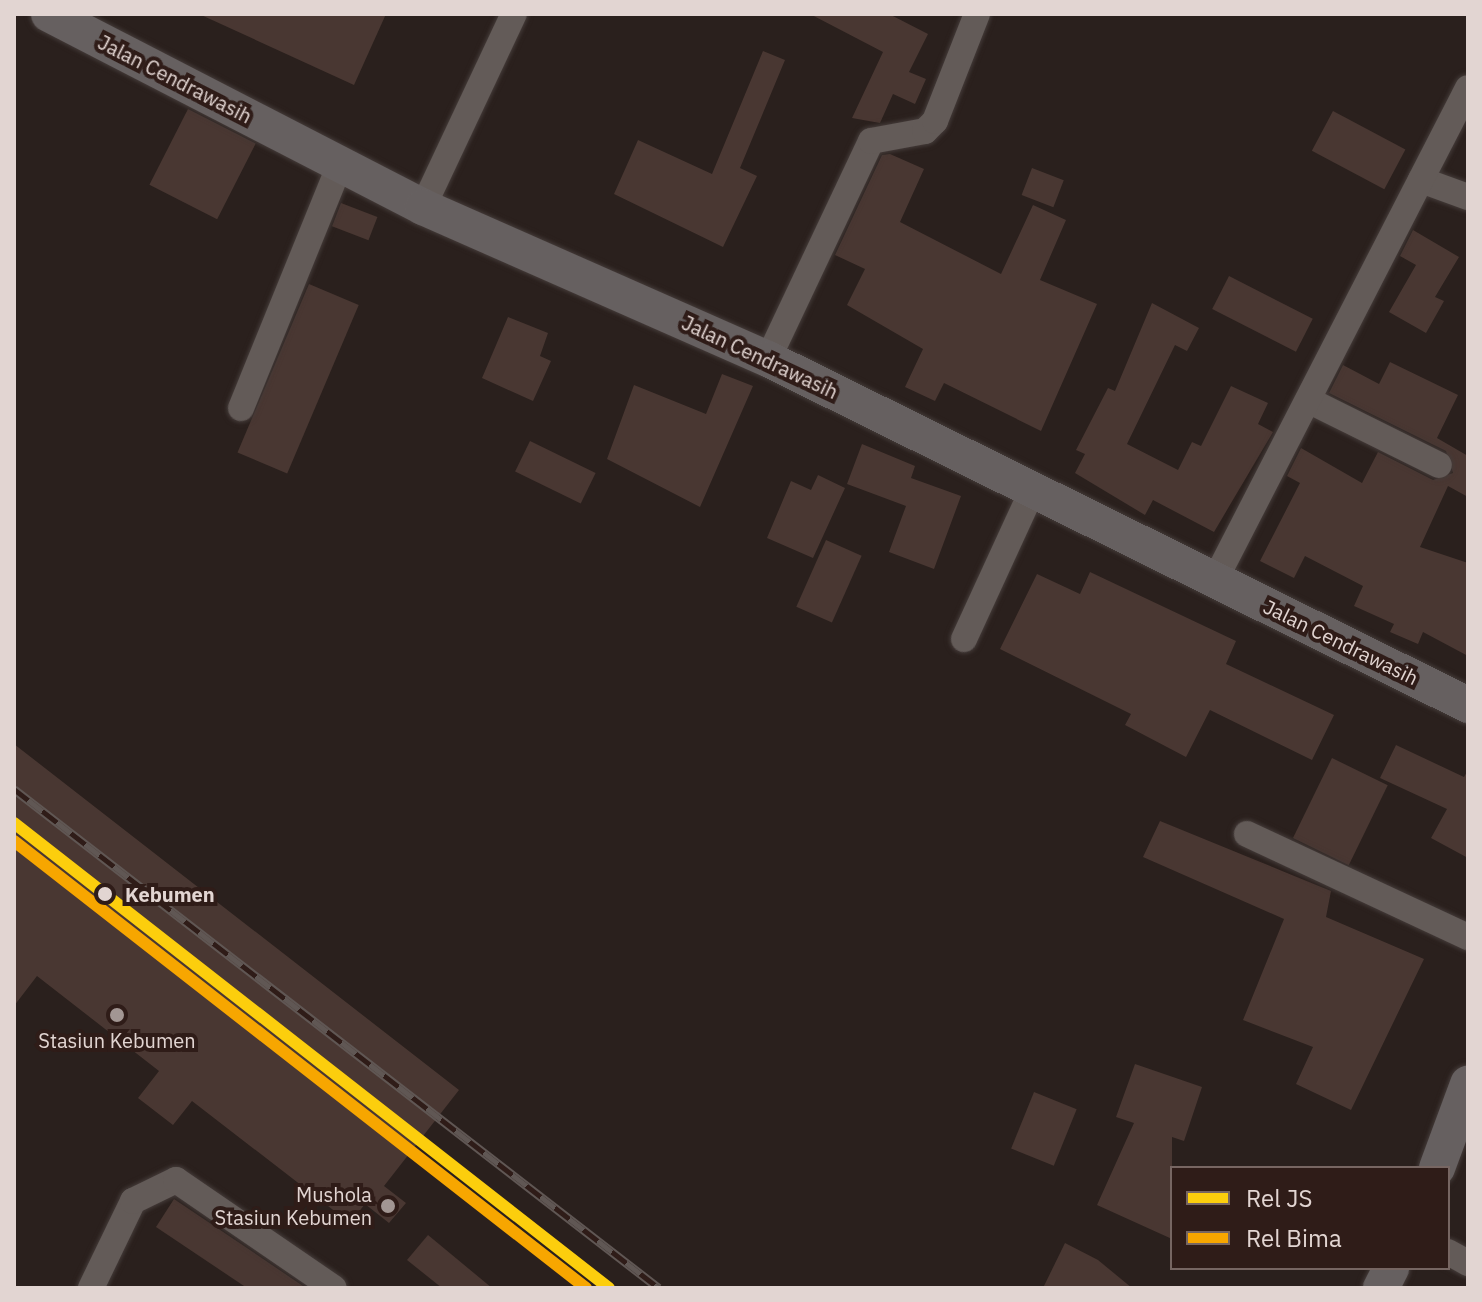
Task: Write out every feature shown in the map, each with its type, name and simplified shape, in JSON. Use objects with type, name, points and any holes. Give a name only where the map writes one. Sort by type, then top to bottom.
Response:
[{"type":"main road","name":"Jalan Cendrawasih","points":[[49,14],[423,207],[768,359],[1468,705]]},
{"type":"main road","points":[[1438,1166],[1468,1084]]},
{"type":"main road","points":[[1381,1288],[1390,1270]]},
{"type":"street","points":[[423,207],[514,14]]},
{"type":"street","points":[[768,359],[871,141],[925,131],[935,121],[977,14]]},
{"type":"street","points":[[1215,580],[1468,88]]},
{"type":"street","points":[[241,408],[340,164]]},
{"type":"street","points":[[1421,180],[1468,197]]},
{"type":"street","points":[[1308,400],[1439,465]]},
{"type":"street","points":[[964,639],[1033,489]]},
{"type":"street","points":[[1247,834],[1468,937]]},
{"type":"street","points":[[91,1288],[133,1201],[176,1180],[334,1288]]},
{"type":"street","points":[[1450,1253],[1468,1263]]},
{"type":"building","points":[[199,14],[386,14],[354,85]]},
{"type":"building","points":[[810,14],[889,14],[928,34],[909,72],[926,79],[915,104],[893,94],[880,123],[852,118],[883,52]]},
{"type":"building","points":[[763,51],[785,60],[740,168],[757,176],[723,247],[614,194],[638,140],[712,174]]},
{"type":"building","points":[[188,109],[256,144],[217,219],[149,185]]},
{"type":"building","points":[[1333,111],[1405,149],[1384,189],[1312,151]]},
{"type":"building","points":[[890,154],[924,169],[900,222],[1001,274],[1033,205],[1066,220],[1040,280],[1097,304],[1041,431],[944,383],[935,401],[905,387],[923,349],[847,305],[865,269],[835,255],[882,155]]},
{"type":"building","points":[[1032,168],[1064,180],[1053,207],[1022,195]]},
{"type":"building","points":[[341,203],[377,217],[368,240],[332,226]]},
{"type":"building","points":[[1413,230],[1459,257],[1435,297],[1444,301],[1426,333],[1389,312],[1416,265],[1400,256]]},
{"type":"building","points":[[1229,276],[1313,319],[1296,352],[1212,309]]},
{"type":"building","points":[[309,284],[359,305],[287,474],[237,452]]},
{"type":"building","points":[[1152,303],[1199,328],[1187,351],[1175,345],[1127,444],[1178,470],[1192,442],[1201,446],[1231,386],[1268,403],[1258,424],[1273,432],[1214,532],[1153,500],[1145,515],[1075,473],[1085,454],[1076,450],[1108,388],[1115,391]]},
{"type":"building","points":[[508,317],[548,333],[540,356],[551,361],[533,401],[482,378]]},
{"type":"building","points":[[1390,362],[1458,395],[1437,438],[1468,456],[1468,497],[1448,486],[1420,547],[1468,563],[1468,656],[1423,632],[1418,644],[1390,632],[1394,624],[1354,606],[1363,586],[1305,556],[1294,578],[1260,561],[1300,483],[1287,476],[1301,448],[1362,483],[1378,452],[1433,480],[1453,473],[1446,451],[1329,393],[1343,365],[1379,384]]},
{"type":"building","points":[[722,374],[753,386],[700,507],[607,459],[634,385],[706,414]]},
{"type":"building","points":[[530,441],[596,473],[581,504],[515,472]]},
{"type":"building","points":[[862,444],[915,466],[911,478],[961,496],[934,569],[889,552],[906,506],[847,484]]},
{"type":"building","points":[[818,475],[845,488],[813,558],[767,538],[791,481],[811,490]]},
{"type":"building","points":[[826,540],[862,556],[832,623],[796,607]]},
{"type":"building","points":[[1090,572],[1236,641],[1226,664],[1334,715],[1312,760],[1210,710],[1186,757],[1125,725],[1131,714],[1000,649],[1037,574],[1080,594]]},
{"type":"building","points":[[14,744],[459,1090],[384,1186],[406,1203],[389,1223],[365,1204],[350,1223],[192,1101],[173,1125],[138,1098],[159,1071],[37,976],[14,1006]]},
{"type":"building","points":[[1396,745],[1464,777],[1468,770],[1468,858],[1431,838],[1447,809],[1380,778]]},
{"type":"building","points":[[1332,758],[1388,785],[1349,865],[1293,838]]},
{"type":"building","points":[[1160,821],[1331,891],[1326,917],[1424,959],[1351,1110],[1296,1084],[1313,1047],[1243,1020],[1284,919],[1143,857]]},
{"type":"building","points":[[1135,1064],[1202,1087],[1184,1141],[1172,1137],[1170,1238],[1097,1205],[1134,1123],[1116,1117]]},
{"type":"building","points":[[1034,1092],[1077,1109],[1054,1166],[1011,1149]]},
{"type":"building","points":[[174,1199],[306,1288],[247,1288],[156,1227]]},
{"type":"building","points":[[428,1235],[492,1288],[442,1288],[407,1260]]},
{"type":"building","points":[[1065,1243],[1098,1260],[1132,1288],[1043,1288]]},
{"type":"railway","points":[[14,789],[659,1288]]},
{"type":"rail line","name":"JS","points":[[14,823],[609,1288]]},
{"type":"rail line","name":"Bima","points":[[14,841],[586,1288]]},
{"type":"place","name":"Kebumen","points":[[105,894]]},
{"type":"place","name":"Stasiun Kebumen","points":[[117,1015]]},
{"type":"place","name":"Mushola Stasiun Kebumen","points":[[388,1206]]}]
